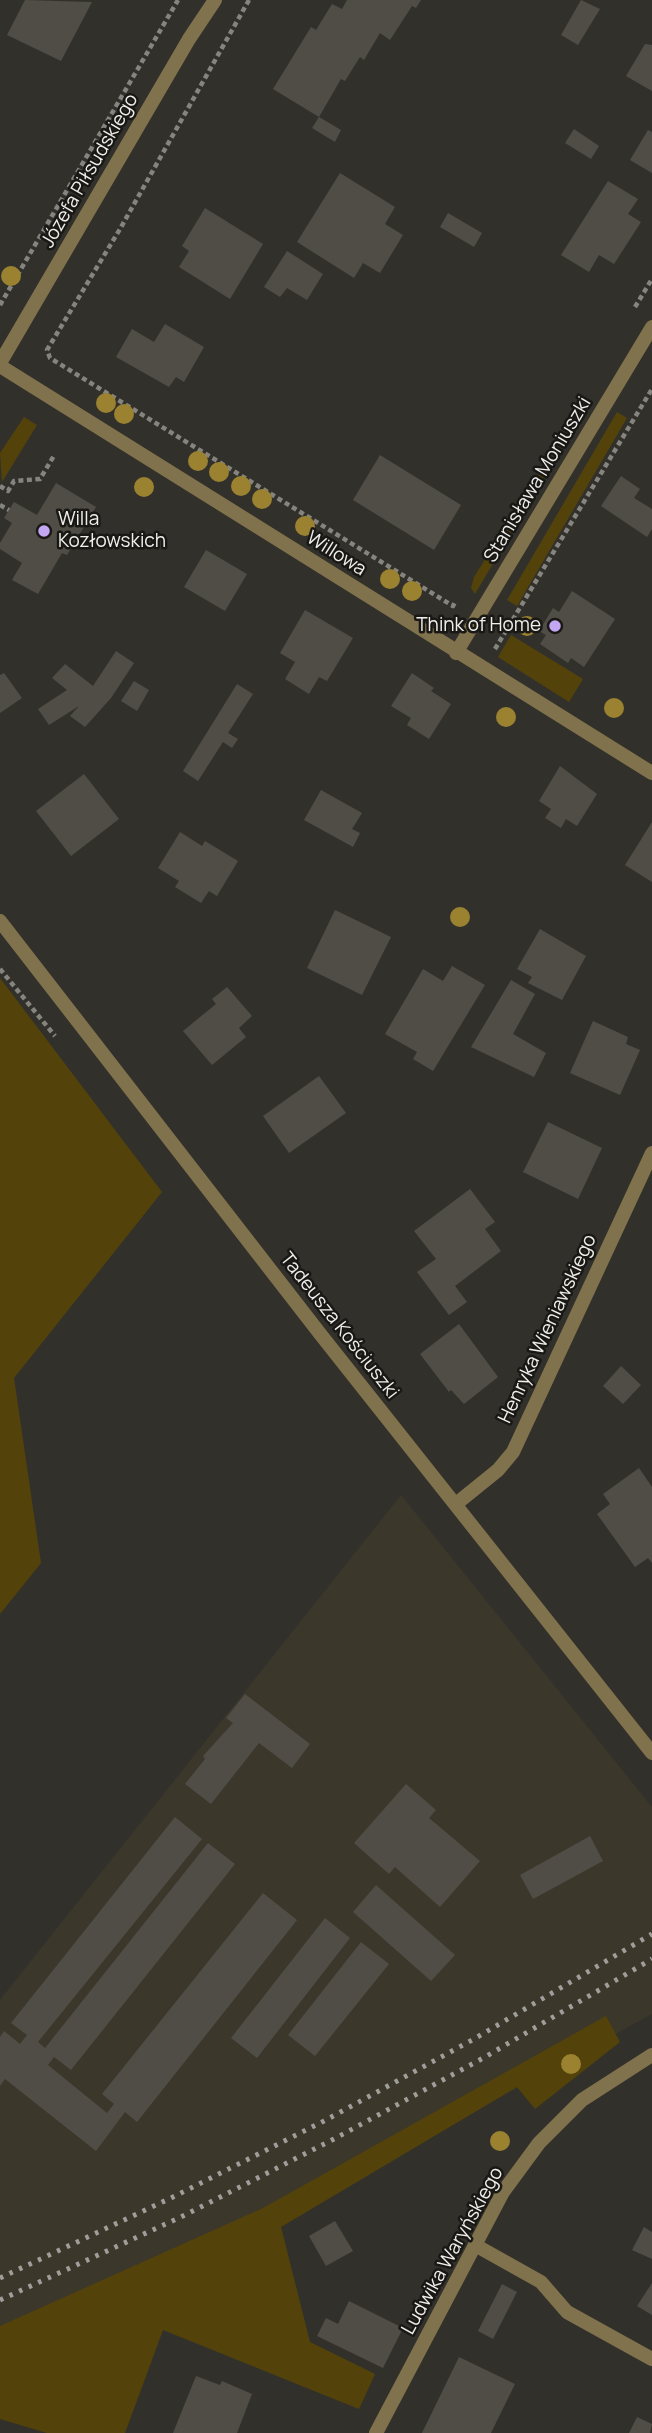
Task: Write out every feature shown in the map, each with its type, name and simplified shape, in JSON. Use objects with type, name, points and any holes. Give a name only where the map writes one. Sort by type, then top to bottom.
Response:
[{"type":"street","name":"Józefa Piłsudskiego","points":[[0,365],[189,39],[215,0]]},
{"type":"street","name":"Stanisława Moniuszki","points":[[456,653],[652,327]]},
{"type":"street","name":"Willowa","points":[[0,365],[456,653],[652,772]]},
{"type":"street","name":"Tadeusza Kościuszki","points":[[0,922],[652,1752]]},
{"type":"street","name":"Henryka Wieniawskiego","points":[[456,1504],[498,1470],[513,1452],[652,1153]]},
{"type":"street","name":"Ludwika Waryńskiego","points":[[376,2433],[503,2192],[539,2143],[582,2100],[652,2055]]},
{"type":"street","points":[[475,2245],[541,2282],[567,2312],[652,2360]]},
{"type":"path","points":[[0,305],[107,116],[178,0]]},
{"type":"path","points":[[249,0],[120,229],[47,350],[50,358],[453,606],[459,596]]},
{"type":"path","points":[[48,330],[56,334]]},
{"type":"path","points":[[492,658],[652,389]]},
{"type":"path","points":[[0,486],[8,491],[14,481],[40,479],[55,454]]},
{"type":"path","points":[[0,505],[9,510]]},
{"type":"path","points":[[0,969],[62,1046]]},
{"type":"shaded area","points":[[617,412],[627,418],[517,606],[507,600]]},
{"type":"shaded area","points":[[24,417],[37,425],[2,482],[0,453]]},
{"type":"shaded area","points":[[541,471],[544,477],[475,594],[471,588],[474,577]]},
{"type":"shaded area","points":[[511,635],[583,679],[569,702],[498,657]]},
{"type":"shaded area","points":[[0,978],[162,1192],[14,1378],[41,1563],[0,1614]]},
{"type":"shaded area","points":[[401,1495],[652,1807],[652,2014],[0,2370],[0,2000]]},
{"type":"shaded area","points":[[606,2016],[620,2042],[535,2109],[517,2087],[281,2227],[310,2342],[375,2374],[359,2409],[163,2330],[125,2433],[47,2433],[0,2419],[0,2326],[263,2208]]},
{"type":"building","points":[[25,0],[92,2],[61,61],[7,35]]},
{"type":"building","points":[[347,0],[421,0],[416,8],[412,6],[390,40],[380,33],[364,60],[360,57],[345,81],[341,79],[319,117],[273,89],[311,27],[316,30],[332,4],[342,9]]},
{"type":"building","points":[[581,0],[600,9],[578,45],[561,35]]},
{"type":"building","points":[[645,44],[652,45],[652,91],[626,76]]},
{"type":"building","points":[[319,117],[341,130],[335,142],[312,128]]},
{"type":"building","points":[[574,129],[599,146],[591,159],[565,143]]},
{"type":"building","points":[[648,130],[652,132],[652,173],[630,160]]},
{"type":"building","points":[[340,173],[395,207],[385,224],[403,235],[380,273],[363,263],[354,278],[297,242]]},
{"type":"building","points":[[608,181],[638,199],[628,214],[641,222],[614,264],[599,255],[589,272],[561,255]]},
{"type":"building","points":[[205,208],[263,244],[230,299],[179,267],[189,251],[182,246]]},
{"type":"building","points":[[448,213],[482,233],[474,247],[440,227]]},
{"type":"building","points":[[287,251],[323,274],[307,300],[287,288],[280,297],[264,287]]},
{"type":"building","points":[[165,324],[204,347],[184,382],[176,377],[169,387],[116,357],[132,329],[154,342]]},
{"type":"building","points":[[380,455],[461,505],[434,550],[353,500]]},
{"type":"building","points":[[621,476],[640,489],[634,498],[652,509],[652,529],[647,537],[601,506]]},
{"type":"building","name":"Willa Kozłowskich","points":[[56,483],[96,507],[67,555],[62,553],[38,594],[12,580],[22,563],[0,549],[0,543],[12,523],[4,518],[14,502],[37,515]]},
{"type":"building","points":[[206,550],[247,574],[225,611],[184,587]]},
{"type":"building","points":[[572,591],[615,619],[584,667],[571,658],[568,663],[540,644],[546,635],[539,631],[553,608],[559,612]]},
{"type":"building","points":[[305,610],[353,638],[327,681],[319,677],[309,694],[285,679],[295,662],[280,653]]},
{"type":"building","points":[[116,651],[134,663],[111,698],[85,727],[70,716],[79,706],[49,725],[38,709],[67,690],[52,678],[65,664],[93,686]]},
{"type":"building","points":[[4,673],[22,698],[0,713],[0,675]]},
{"type":"building","points":[[412,673],[434,688],[431,691],[451,704],[429,739],[407,725],[411,718],[391,706]]},
{"type":"building","points":[[134,681],[149,690],[137,711],[121,701]]},
{"type":"building","points":[[237,684],[253,694],[228,733],[238,739],[232,748],[223,742],[198,781],[183,771]]},
{"type":"building","points":[[560,766],[597,794],[577,826],[566,819],[561,828],[545,818],[551,809],[539,801]]},
{"type":"building","points":[[84,774],[119,819],[71,856],[36,811]]},
{"type":"building","points":[[321,790],[362,813],[352,829],[360,833],[353,847],[304,820]]},
{"type":"building","points":[[652,822],[652,882],[625,865]]},
{"type":"building","points":[[180,832],[202,846],[205,841],[238,861],[217,896],[209,891],[201,903],[175,887],[179,881],[158,868]]},
{"type":"building","points":[[335,910],[391,937],[362,995],[307,968]]},
{"type":"building","points":[[540,929],[586,956],[562,1000],[528,983],[532,977],[517,969]]},
{"type":"building","points":[[452,966],[485,985],[433,1071],[413,1059],[417,1052],[385,1034],[423,969],[443,981]]},
{"type":"building","points":[[511,980],[535,994],[513,1034],[546,1053],[534,1077],[471,1047]]},
{"type":"building","points":[[227,987],[252,1016],[239,1028],[246,1037],[212,1065],[183,1031],[216,1004],[212,999]]},
{"type":"building","points":[[593,1021],[628,1037],[626,1044],[640,1050],[620,1095],[570,1073]]},
{"type":"building","points":[[319,1076],[346,1113],[289,1153],[263,1116]]},
{"type":"building","points":[[548,1122],[602,1148],[578,1199],[523,1172]]},
{"type":"building","points":[[470,1189],[495,1222],[485,1229],[501,1251],[455,1286],[467,1302],[449,1315],[417,1272],[436,1259],[414,1231]]},
{"type":"building","points":[[459,1324],[498,1377],[464,1404],[451,1390],[449,1392],[420,1354]]},
{"type":"building","points":[[621,1366],[641,1385],[623,1404],[603,1386]]},
{"type":"building","points":[[639,1468],[652,1487],[652,1563],[648,1558],[635,1567],[597,1514],[610,1504],[603,1494]]},
{"type":"building","points":[[245,1694],[310,1744],[292,1768],[259,1743],[211,1804],[185,1784],[205,1759],[203,1756],[233,1723],[226,1718]]},
{"type":"building","points":[[406,1784],[436,1810],[429,1818],[480,1861],[440,1907],[395,1867],[389,1874],[354,1843]]},
{"type":"building","points":[[175,1817],[202,1839],[38,2042],[45,2048],[208,1843],[235,1864],[71,2070],[54,2057],[48,2065],[107,2113],[114,2104],[102,2094],[263,1893],[297,1920],[137,2122],[125,2112],[96,2151],[5,2079],[0,2086],[0,2037],[4,2031],[20,2044],[27,2035],[11,2023]]},
{"type":"building","points":[[590,1836],[603,1861],[533,1899],[520,1875]]},
{"type":"building","points":[[376,1885],[455,1955],[431,1981],[353,1912]]},
{"type":"building","points":[[325,1918],[350,1938],[257,2058],[231,2038]]},
{"type":"building","points":[[361,1942],[389,1964],[315,2056],[288,2035]]},
{"type":"building","points":[[335,2221],[353,2251],[326,2266],[309,2236]]},
{"type":"building","points":[[644,2227],[652,2232],[652,2259],[632,2250]]},
{"type":"building","points":[[652,2283],[652,2315],[637,2306]]},
{"type":"building","points":[[502,2284],[517,2292],[493,2339],[478,2331]]},
{"type":"building","points":[[349,2301],[403,2328],[383,2368],[317,2336],[326,2318],[338,2324]]},
{"type":"building","points":[[459,2357],[515,2384],[491,2433],[422,2433]]},
{"type":"building","points":[[196,2376],[220,2385],[222,2381],[252,2394],[237,2433],[173,2433]]},
{"type":"building","points":[[637,2417],[652,2424],[650,2433],[629,2433]]},
{"type":"railway","points":[[0,2278],[171,2198],[324,2121],[474,2039],[652,1934]]},
{"type":"railway","points":[[0,2300],[181,2217],[334,2139],[485,2057],[652,1959]]},
{"type":"place","name":"Willa Kozłowskich","points":[[44,531]]},
{"type":"place","name":"Think of Home","points":[[555,626]]}]
